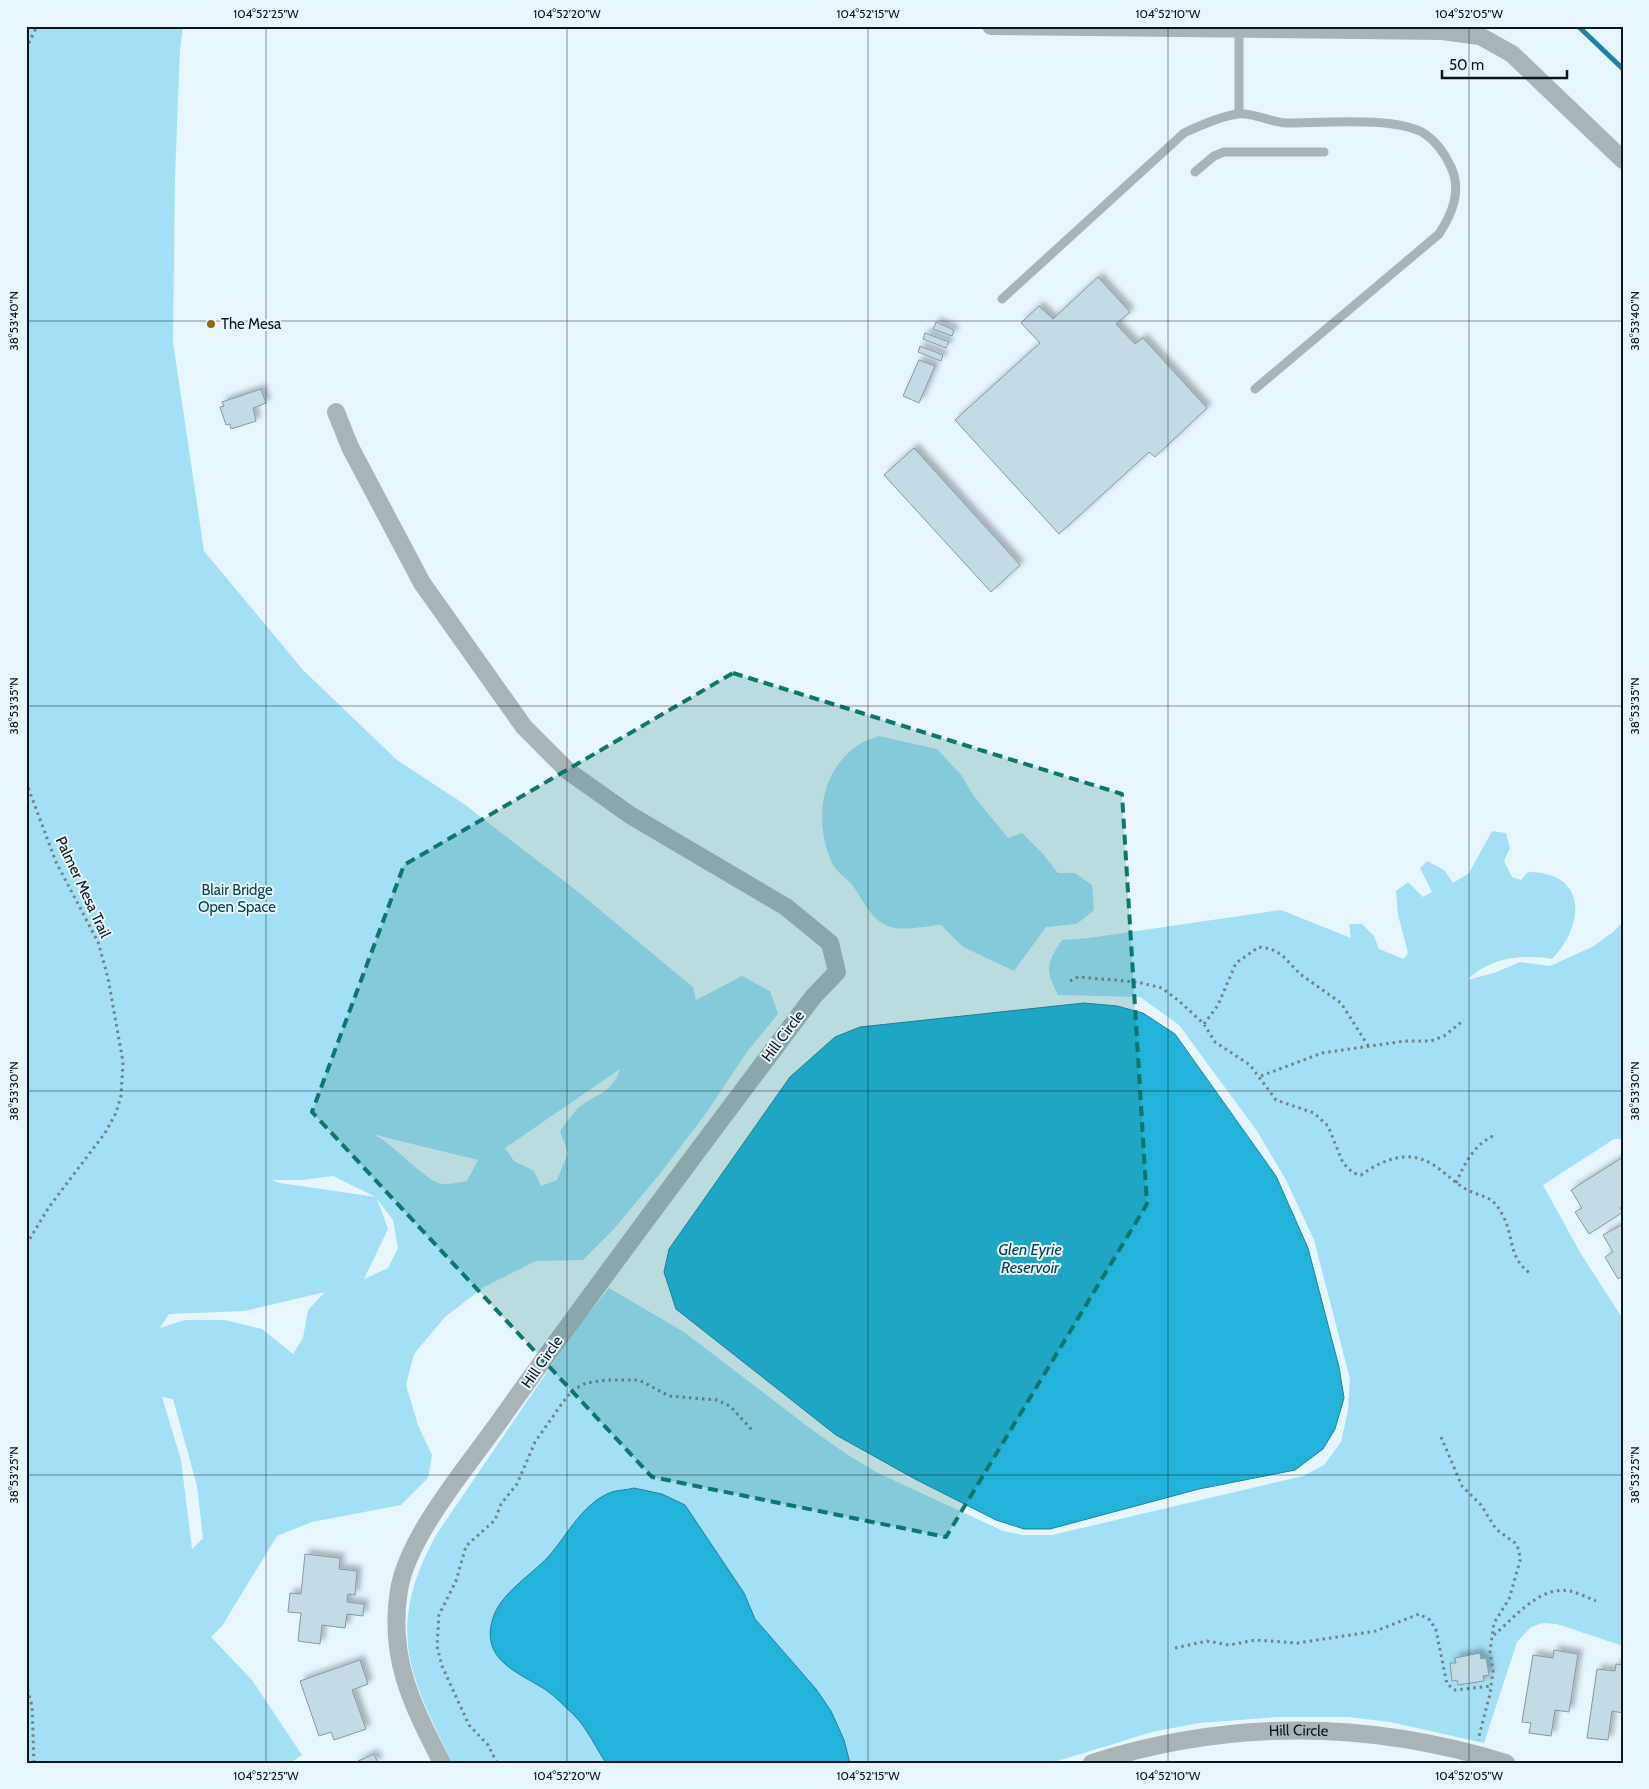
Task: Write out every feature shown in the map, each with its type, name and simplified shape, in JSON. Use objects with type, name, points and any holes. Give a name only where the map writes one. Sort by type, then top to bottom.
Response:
[{"type":"street","points":[[991,26],[1442,31],[1480,36],[1512,54],[1623,160]]},
{"type":"street","name":"Hill Circle","points":[[336,412],[350,446],[422,583],[524,727],[568,771],[630,815],[786,907],[830,943],[837,972],[813,997],[578,1311],[415,1542],[399,1588],[396,1614],[398,1658],[410,1701],[442,1763]]},
{"type":"street","name":"Hill Circle","points":[[1092,1763],[1153,1746],[1196,1737],[1282,1729],[1325,1730],[1394,1737],[1473,1753],[1506,1763]]},
{"type":"lane","points":[[1239,29],[1239,113]]},
{"type":"lane","points":[[1002,299],[1184,133],[1206,122],[1239,113],[1278,122],[1390,124],[1410,128],[1425,134],[1444,152],[1454,173],[1456,194],[1451,216],[1439,234],[1255,390]]},
{"type":"lane","points":[[1196,172],[1214,156],[1224,152],[1324,152]]},
{"type":"path","points":[[26,49],[37,26]]},
{"type":"path","name":"Palmer Mesa Trail","points":[[26,782],[56,862],[98,942],[108,978],[123,1062],[121,1096],[116,1113],[105,1133],[54,1199],[26,1245]]},
{"type":"path","points":[[1204,1024],[1218,1005],[1236,963],[1259,948],[1271,949],[1282,955],[1300,974],[1341,1003],[1369,1047]]},
{"type":"path","points":[[1070,981],[1078,977],[1137,982],[1162,988],[1204,1024],[1214,1042],[1250,1065],[1261,1076],[1276,1100],[1314,1113],[1328,1126],[1343,1164],[1354,1174],[1361,1175],[1379,1162],[1399,1157],[1418,1158],[1433,1164],[1456,1183],[1468,1190],[1490,1197],[1502,1213],[1512,1239],[1514,1258],[1530,1274]]},
{"type":"path","points":[[1261,1076],[1322,1053],[1405,1041],[1431,1041],[1444,1036],[1464,1020]]},
{"type":"path","points":[[1456,1183],[1474,1150],[1483,1141],[1493,1136]]},
{"type":"path","points":[[497,1763],[488,1745],[469,1725],[442,1666],[437,1646],[439,1615],[458,1576],[466,1546],[495,1520],[501,1504],[517,1484],[535,1442],[563,1402],[574,1390],[586,1383],[607,1380],[639,1380],[669,1396],[717,1400],[730,1406],[752,1430]]},
{"type":"path","points":[[1441,1437],[1462,1486],[1481,1505],[1496,1529],[1515,1543],[1520,1550],[1520,1561],[1509,1599],[1494,1624],[1490,1651],[1493,1671],[1491,1686],[1473,1753]]},
{"type":"path","points":[[1493,1636],[1537,1598],[1556,1591],[1569,1591],[1596,1600]]},
{"type":"path","points":[[1175,1648],[1207,1641],[1230,1644],[1256,1640],[1298,1643],[1376,1631],[1420,1614],[1430,1620],[1436,1630],[1447,1684],[1455,1690],[1491,1686]]},
{"type":"path","points":[[26,1683],[32,1706],[34,1763]]},
{"type":"highlighted area","points":[[733,673],[1122,794],[1147,1204],[946,1537],[652,1477],[312,1112],[404,865]]},
{"type":"green space","name":"Blair Bridge Open Space","points":[[26,26],[183,26],[180,50],[175,177],[173,342],[204,551],[303,670],[397,760],[464,804],[577,891],[693,987],[696,1000],[742,976],[770,991],[778,1014],[747,1052],[707,1112],[659,1175],[613,1230],[583,1260],[536,1261],[484,1287],[445,1317],[414,1354],[406,1385],[418,1425],[432,1455],[428,1478],[401,1505],[312,1522],[277,1536],[222,1626],[211,1637],[252,1680],[302,1755],[290,1763],[26,1763]],"holes":[[[620,1069],[617,1078],[612,1084],[602,1093],[577,1109],[560,1131],[568,1153],[557,1180],[541,1186],[534,1171],[514,1161],[505,1148]],[[376,1135],[478,1160],[467,1181],[443,1184],[428,1177]],[[333,1176],[376,1197],[280,1183],[272,1180],[301,1180]],[[377,1199],[393,1220],[398,1248],[388,1268],[364,1279],[388,1229]],[[325,1292],[308,1310],[303,1338],[293,1354],[262,1329],[225,1320],[185,1320],[160,1328],[169,1314],[245,1311]],[[162,1397],[173,1399],[197,1486],[203,1538],[192,1549],[181,1460]]]},
{"type":"green space","points":[[879,736],[937,749],[962,776],[973,795],[1008,838],[1022,833],[1043,854],[1058,873],[1075,873],[1092,885],[1094,910],[1077,924],[1046,927],[1014,971],[963,947],[941,925],[897,928],[884,924],[873,916],[853,886],[832,863],[826,847],[822,815],[828,783],[835,769],[845,756],[858,745]]},
{"type":"green space","points":[[1492,831],[1506,833],[1510,848],[1504,861],[1512,877],[1521,880],[1528,872],[1548,874],[1562,881],[1571,891],[1575,903],[1575,917],[1571,931],[1563,946],[1552,959],[1529,957],[1506,959],[1485,967],[1467,980],[1494,973],[1520,962],[1550,966],[1592,947],[1612,933],[1623,922],[1623,1139],[1614,1139],[1543,1185],[1581,1254],[1623,1319],[1623,1646],[1557,1624],[1543,1623],[1531,1627],[1517,1642],[1484,1743],[1390,1722],[1348,1717],[1278,1717],[1199,1723],[1152,1732],[1051,1763],[452,1763],[422,1697],[409,1656],[408,1619],[410,1601],[415,1584],[421,1566],[438,1532],[577,1328],[609,1288],[684,1332],[848,1455],[876,1472],[1003,1531],[1023,1535],[1052,1535],[1303,1476],[1324,1465],[1341,1442],[1348,1410],[1350,1379],[1314,1240],[1286,1180],[1257,1131],[1179,1025],[1140,997],[1058,995],[1049,972],[1050,961],[1062,940],[1089,938],[1281,910],[1351,938],[1349,924],[1362,924],[1374,936],[1379,949],[1404,959],[1408,953],[1398,915],[1396,891],[1408,882],[1423,897],[1432,892],[1420,868],[1427,861],[1444,870],[1453,883],[1469,873]]},
{"type":"water","name":"Glen Eyrie Reservoir","points":[[1084,1003],[1117,1006],[1143,1013],[1175,1034],[1276,1176],[1308,1248],[1339,1367],[1344,1398],[1335,1429],[1323,1449],[1295,1470],[1199,1489],[1050,1529],[1024,1529],[996,1520],[915,1479],[836,1435],[676,1309],[664,1272],[669,1249],[790,1077],[835,1037],[860,1027]]},
{"type":"water","points":[[634,1488],[662,1494],[685,1505],[744,1593],[755,1619],[816,1689],[831,1711],[844,1740],[850,1763],[606,1763],[574,1715],[546,1690],[512,1670],[503,1662],[491,1643],[490,1630],[494,1615],[504,1599],[548,1557],[576,1520],[592,1503],[612,1492]]},
{"type":"building","points":[[1098,277],[1130,312],[1116,324],[1135,344],[1143,338],[1207,408],[1155,457],[1149,452],[1059,534],[955,420],[1040,343],[1021,323],[1039,306],[1053,319]]},
{"type":"building","points":[[936,322],[954,330],[952,336],[933,329]]},
{"type":"building","points":[[925,333],[949,342],[946,348],[923,339]]},
{"type":"building","points":[[920,346],[943,355],[941,361],[918,352]]},
{"type":"building","points":[[919,360],[935,366],[919,403],[903,396]]},
{"type":"building","points":[[261,389],[266,403],[253,408],[256,421],[231,429],[230,424],[226,425],[220,407],[224,406],[222,402]]},
{"type":"building","points":[[914,448],[1020,565],[991,592],[884,475]]},
{"type":"building","points":[[1623,1157],[1623,1206],[1620,1208],[1623,1212],[1589,1234],[1575,1212],[1582,1208],[1571,1190]]},
{"type":"building","points":[[1623,1224],[1623,1276],[1618,1279],[1605,1257],[1613,1252],[1603,1235]]},
{"type":"building","points":[[305,1554],[340,1558],[339,1569],[357,1571],[355,1595],[348,1594],[347,1602],[364,1604],[363,1616],[347,1614],[345,1628],[322,1625],[320,1644],[298,1641],[301,1613],[288,1612],[290,1593],[301,1594]]},
{"type":"building","points":[[1554,1650],[1578,1654],[1569,1712],[1555,1710],[1551,1736],[1529,1733],[1531,1723],[1522,1722],[1533,1655],[1553,1658]]},
{"type":"building","points":[[1480,1653],[1481,1659],[1486,1658],[1489,1675],[1483,1676],[1484,1681],[1458,1685],[1457,1680],[1452,1681],[1450,1663],[1456,1663],[1455,1658]]},
{"type":"building","points":[[360,1660],[368,1684],[352,1690],[366,1729],[334,1740],[331,1732],[319,1736],[300,1681]]},
{"type":"building","points":[[1616,1664],[1623,1665],[1623,1713],[1612,1711],[1608,1740],[1587,1738],[1597,1669],[1615,1671]]},
{"type":"building","points":[[374,1754],[378,1763],[354,1763]]},
{"type":"waterway","points":[[1578,26],[1623,69]]},
{"type":"place","name":"The Mesa","points":[[211,324]]}]
